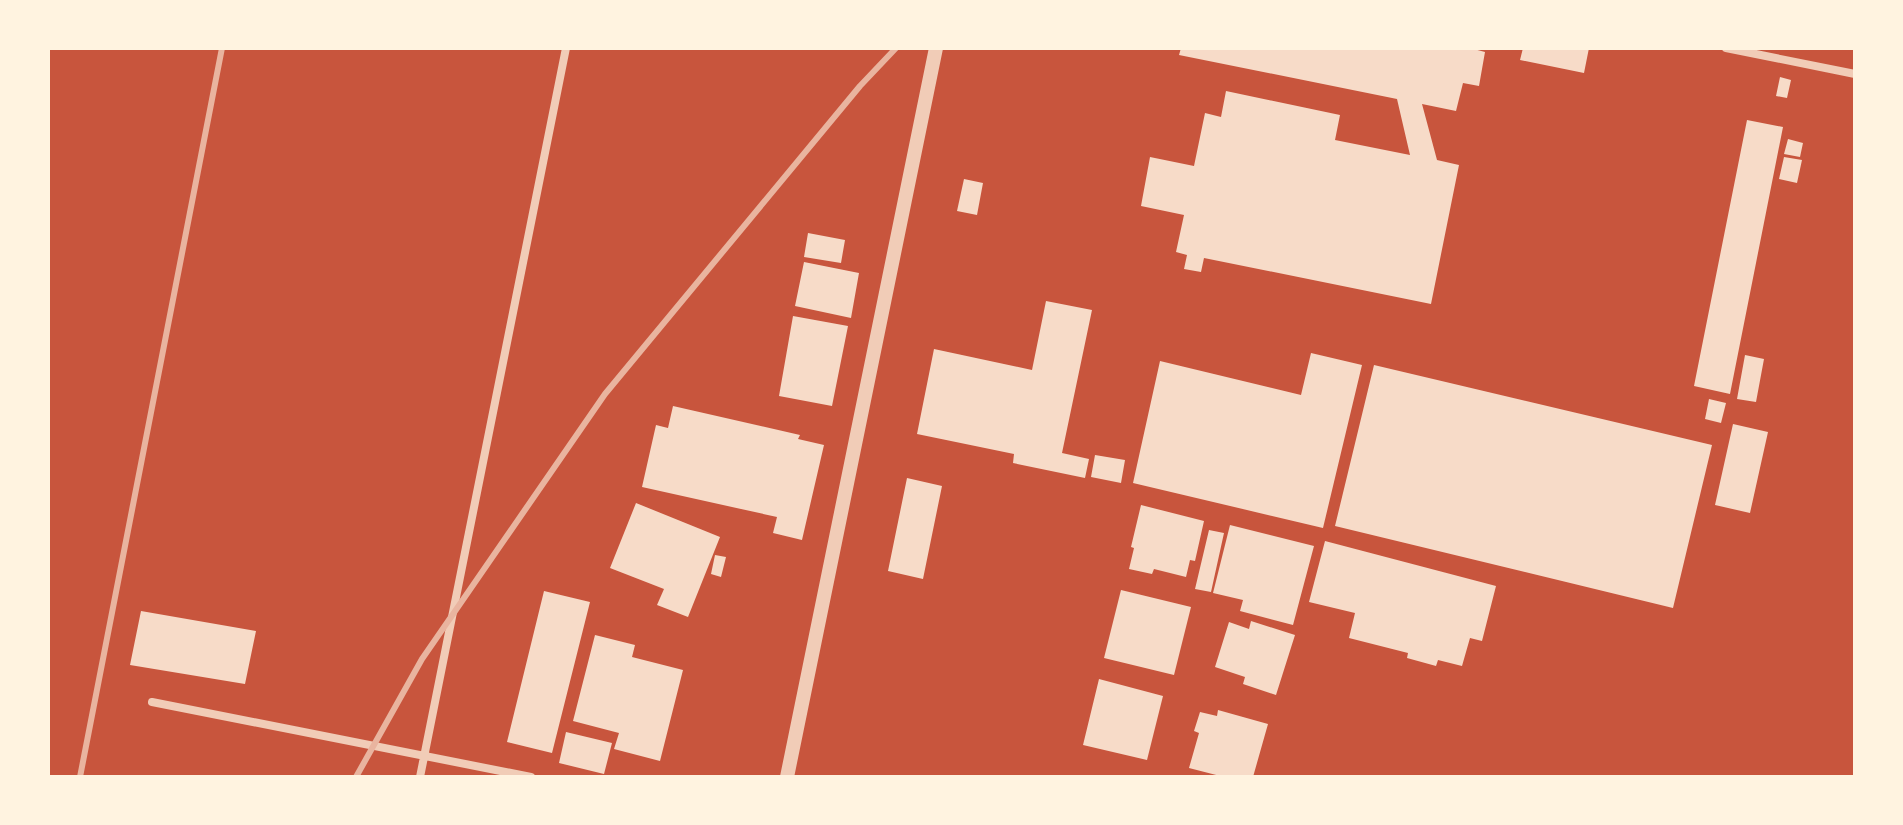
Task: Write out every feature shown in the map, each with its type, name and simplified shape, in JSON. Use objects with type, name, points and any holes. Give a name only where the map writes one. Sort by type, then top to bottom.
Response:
[{"type":"street","points":[[420,777],[566,48]]},
{"type":"street","points":[[787,777],[936,48]]},
{"type":"street","points":[[1726,48],[1855,74]]},
{"type":"street","points":[[152,702],[531,777]]},
{"type":"building","points":[[1181,48],[1470,48],[1485,52],[1479,86],[1463,83],[1456,111],[1422,104],[1437,160],[1459,165],[1431,304],[1204,258],[1201,272],[1184,269],[1187,255],[1176,252],[1184,215],[1141,206],[1150,157],[1194,166],[1205,113],[1221,117],[1226,91],[1340,115],[1335,140],[1410,155],[1397,99],[1179,55]]},
{"type":"building","points":[[1523,48],[1589,48],[1584,73],[1520,60]]},
{"type":"building","points":[[1780,77],[1791,80],[1787,98],[1776,96]]},
{"type":"building","points":[[1747,120],[1783,127],[1730,394],[1694,386]]},
{"type":"building","points":[[1788,139],[1803,143],[1800,157],[1784,154]]},
{"type":"building","points":[[1784,157],[1802,160],[1797,183],[1779,179]]},
{"type":"building","points":[[964,179],[983,183],[977,215],[957,211]]},
{"type":"building","points":[[808,233],[845,240],[841,263],[804,257]]},
{"type":"building","points":[[804,262],[859,273],[851,318],[795,306]]},
{"type":"building","points":[[1046,301],[1092,310],[1062,453],[1089,459],[1085,478],[1013,463],[1014,454],[917,434],[934,349],[1032,370]]},
{"type":"building","points":[[793,316],[848,326],[832,406],[779,396]]},
{"type":"building","points":[[1311,353],[1362,365],[1323,528],[1133,483],[1160,361],[1301,395]]},
{"type":"building","points":[[1745,355],[1764,359],[1756,402],[1737,399]]},
{"type":"building","points":[[1374,365],[1712,445],[1673,608],[1335,526]]},
{"type":"building","points":[[1709,399],[1726,403],[1721,423],[1705,419]]},
{"type":"building","points":[[673,406],[800,435],[798,439],[824,445],[802,540],[773,533],[777,517],[642,487],[656,425],[668,428]]},
{"type":"building","points":[[1733,424],[1768,432],[1750,513],[1715,505]]},
{"type":"building","points":[[1095,455],[1125,460],[1121,483],[1091,477]]},
{"type":"building","points":[[907,478],[942,486],[923,579],[888,571]]},
{"type":"building","points":[[636,503],[720,537],[688,617],[657,605],[664,589],[610,568]]},
{"type":"building","points":[[1141,505],[1204,521],[1195,561],[1190,560],[1186,577],[1154,569],[1152,574],[1129,569]]},
{"type":"building","points":[[1230,525],[1314,546],[1293,625],[1240,611],[1243,600],[1213,593]]},
{"type":"building","points":[[1209,530],[1224,533],[1211,592],[1195,589]]},
{"type":"building","points":[[1325,541],[1496,586],[1482,641],[1470,638],[1462,666],[1438,660],[1436,666],[1407,658],[1408,653],[1349,638],[1355,613],[1309,602]]},
{"type":"building","points":[[715,555],[726,557],[721,577],[711,574]]},
{"type":"building","points":[[1121,590],[1191,607],[1174,675],[1104,658]]},
{"type":"building","points":[[544,591],[590,602],[552,753],[507,742]]},
{"type":"building","points":[[141,611],[256,631],[245,684],[130,665]]},
{"type":"building","points":[[1251,621],[1295,635],[1276,695],[1243,684],[1245,677],[1215,667],[1229,622],[1249,629]]},
{"type":"building","points":[[595,635],[635,645],[632,657],[683,670],[660,761],[614,749],[619,733],[573,721]]},
{"type":"building","points":[[1099,679],[1163,696],[1147,760],[1083,745]]},
{"type":"building","points":[[1218,710],[1268,724],[1253,777],[1224,777],[1189,768],[1199,733],[1194,731],[1200,712],[1217,716]]},
{"type":"building","points":[[566,732],[612,743],[604,774],[559,763]]},
{"type":"railway","points":[[80,777],[222,48]]},
{"type":"railway","points":[[356,777],[422,659],[605,394],[860,86],[896,48]]}]
